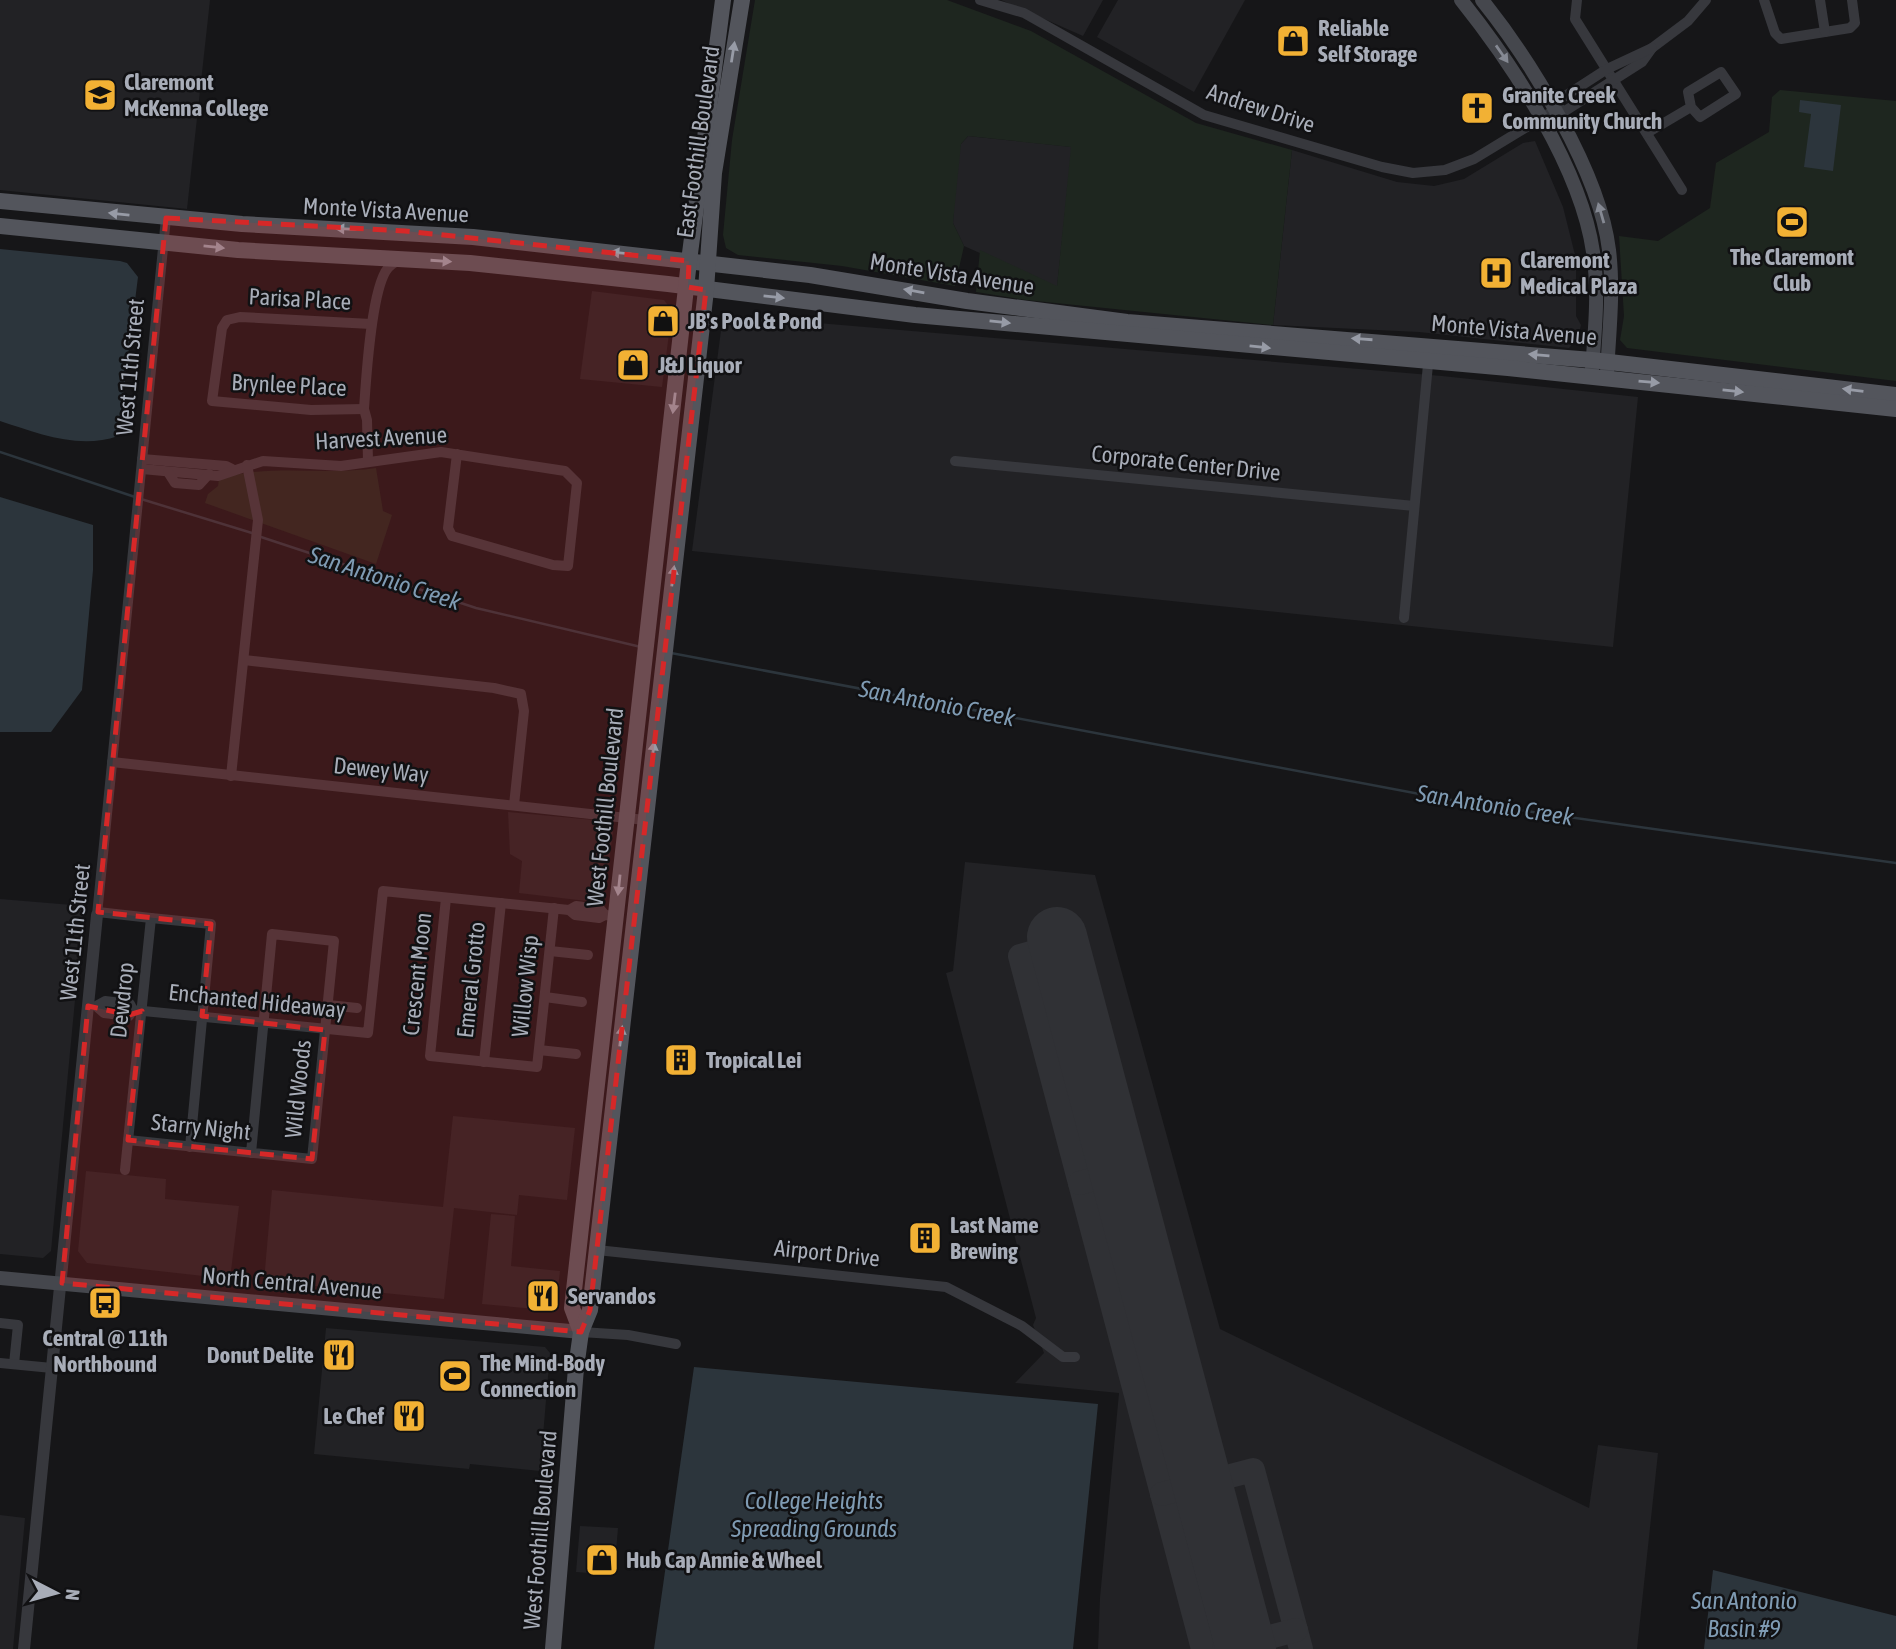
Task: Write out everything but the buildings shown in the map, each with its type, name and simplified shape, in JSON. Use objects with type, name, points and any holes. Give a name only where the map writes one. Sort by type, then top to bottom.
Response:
[{"type":"main road","name":"East Foothill Boulevard","points":[[706,290],[697,262],[723,0]]},
{"type":"main road","name":"East Foothill Boulevard","points":[[688,287],[697,262],[714,173],[742,0]]},
{"type":"main road","points":[[1461,0],[1518,76],[1573,181],[1586,218],[1596,288],[1599,369]]},
{"type":"main road","points":[[1482,0],[1556,109],[1588,175],[1602,214],[1612,281],[1599,369]]},
{"type":"main road","name":"Monte Vista Avenue","points":[[0,201],[166,218],[405,231],[697,262],[810,275],[967,301],[1127,322],[1430,344],[1896,409]]},
{"type":"main road","name":"Monte Vista Avenue","points":[[0,226],[238,250],[401,258],[688,287],[915,315],[1428,362],[1599,369],[1896,395]]},
{"type":"main road","name":"West Foothill Boulevard","points":[[581,1332],[572,1308],[601,1051],[610,915],[627,817],[688,287]]},
{"type":"main road","name":"West Foothill Boulevard","points":[[553,1649],[581,1332],[590,1310],[706,290]]},
{"type":"main road","points":[[668,460],[674,473],[673,514],[680,521]]},
{"type":"main road","points":[[601,1051],[608,1066],[603,1113],[611,1122]]},
{"type":"main road","points":[[590,1144],[598,1155],[594,1200],[601,1210]]},
{"type":"main road","name":"North Central Avenue","points":[[0,1278],[581,1332]]},
{"type":"street","name":"Andrew Drive","points":[[980,0],[1002,4],[1024,13],[1204,115],[1382,167],[1413,173],[1445,170],[1474,159],[1556,109]]},
{"type":"street","points":[[1577,0],[1575,19],[1682,190]]},
{"type":"street","points":[[1652,48],[1642,62],[1614,81],[1565,111],[1556,109],[1559,100],[1607,69],[1652,48],[1688,21],[1706,0]]},
{"type":"street","points":[[1764,0],[1776,33],[1782,39],[1850,28],[1855,23],[1852,0]]},
{"type":"street","points":[[1820,0],[1825,32]]},
{"type":"street","points":[[1721,72],[1736,94],[1700,117],[1691,107],[1688,92],[1721,72]]},
{"type":"street","points":[[1647,133],[1691,107]]},
{"type":"street","name":"West 11th Street","points":[[24,1649],[92,1006],[112,762],[166,218]]},
{"type":"street","points":[[368,461],[367,420],[364,410],[371,324],[382,278],[388,267],[401,258]]},
{"type":"street","name":"Parisa Place","points":[[212,401],[222,328],[227,320],[240,317],[371,324]]},
{"type":"street","points":[[1404,618],[1430,344]]},
{"type":"street","name":"Brynlee Place","points":[[212,401],[311,410],[364,410]]},
{"type":"street","name":"Harvest Avenue","points":[[142,464],[168,472],[232,470],[263,461],[341,466],[441,452],[457,454],[565,471],[573,475],[577,483],[568,566],[554,565],[452,536],[448,528],[457,454]]},
{"type":"street","name":"Corporate Center Drive","points":[[955,461],[1414,506]]},
{"type":"street","name":"Harvest Avenue","points":[[142,464],[209,471]]},
{"type":"street","points":[[231,776],[258,520],[247,465]]},
{"type":"street","points":[[244,660],[494,688],[521,694],[524,711],[514,805]]},
{"type":"street","name":"Dewey Way","points":[[112,762],[645,820]]},
{"type":"street","name":"Enchanted Hideaway","points":[[137,1010],[368,1033],[383,891],[446,898]]},
{"type":"street","points":[[446,898],[569,910],[576,906],[587,912],[600,909],[610,915]]},
{"type":"street","name":"Crescent Moon","points":[[446,898],[430,1055],[484,1062]]},
{"type":"street","name":"Emeral Grotto","points":[[484,1062],[501,903]]},
{"type":"street","name":"Willow Wisp","points":[[484,1062],[537,1068],[554,908]]},
{"type":"street","points":[[98,913],[211,924],[190,1147]]},
{"type":"street","name":"Dewdrop","points":[[125,1170],[137,1010],[151,918]]},
{"type":"street","name":"Wild Woods","points":[[263,1023],[272,934],[334,941],[312,1158]]},
{"type":"street","points":[[550,951],[588,955]]},
{"type":"street","points":[[545,998],[582,1002]]},
{"type":"street","points":[[92,1006],[105,1001],[117,1008],[130,1004],[137,1010]]},
{"type":"street","points":[[328,1005],[357,1008]]},
{"type":"street","points":[[251,1153],[263,1023]]},
{"type":"street","points":[[539,1049],[576,1054]]},
{"type":"street","name":"Starry Night","points":[[128,1140],[312,1158]]},
{"type":"street","name":"Airport Drive","points":[[597,1250],[946,1287],[1022,1326],[1063,1357],[1075,1357]]},
{"type":"street","points":[[0,1324],[18,1325],[14,1364]]},
{"type":"street","points":[[581,1332],[628,1335],[676,1344]]},
{"type":"street","points":[[0,1363],[52,1368]]},
{"type":"highlighted area","points":[[166,218],[405,231],[689,261],[688,287],[706,290],[590,1310],[581,1332],[62,1283],[88,1006],[129,1015],[142,1011],[128,1140],[312,1159],[325,1030],[202,1016],[211,924],[98,912]]},
{"type":"shaded area","name":"Claremont McKenna College","points":[[0,0],[210,0],[187,209],[0,190]]},
{"type":"shaded area","points":[[755,0],[947,0],[1031,31],[1196,123],[1292,150],[1273,325],[1026,300],[976,292],[980,250],[1057,286],[1071,147],[968,136],[961,144],[953,223],[964,246],[955,286],[842,266],[738,255],[726,248],[723,235],[732,140]]},
{"type":"shaded area","points":[[1001,0],[1103,0],[1083,36]]},
{"type":"shaded area","points":[[1118,0],[1245,0],[1194,92],[1097,37]]},
{"type":"shaded area","name":"The Claremont Club","points":[[1780,90],[1896,101],[1896,381],[1627,348],[1620,340],[1624,316],[1619,236],[1658,241],[1710,208],[1716,163],[1769,132],[1772,97]]},
{"type":"shaded area","points":[[968,136],[1072,147],[1057,287],[964,246],[953,223],[956,165],[961,144]]},
{"type":"shaded area","points":[[1535,141],[1563,207],[1576,259],[1576,316],[1581,325],[1578,338],[1569,348],[1419,332],[1273,325],[1292,150],[1397,182],[1434,186],[1464,179],[1523,143]]},
{"type":"shaded area","points":[[592,291],[664,300],[672,311],[662,387],[580,379]]},
{"type":"shaded area","points":[[735,316],[1442,376],[1638,397],[1613,647],[692,551],[722,323]]},
{"type":"shaded area","points":[[376,468],[383,511],[392,515],[376,564],[205,503],[208,494],[218,486],[219,479],[239,474]]},
{"type":"shaded area","points":[[508,812],[605,821],[613,832],[603,903],[519,893],[522,861],[510,854]]},
{"type":"shaded area","points":[[965,862],[1095,875],[1220,1329],[1589,1508],[1598,1445],[1658,1453],[1637,1649],[1098,1649],[1100,1598],[1119,1393],[1015,1383],[1044,1353],[1033,1325],[1036,1318],[946,973],[953,971]]},
{"type":"shaded area","points":[[0,899],[84,906],[51,1251],[43,1258],[0,1254]]},
{"type":"shaded area","points":[[453,1116],[575,1128],[567,1200],[519,1195],[517,1215],[454,1208],[444,1299],[264,1281],[272,1190],[443,1207]]},
{"type":"shaded area","points":[[86,1171],[166,1179],[165,1199],[239,1206],[230,1279],[87,1263],[78,1251]]},
{"type":"shaded area","points":[[491,1214],[515,1216],[511,1266],[560,1271],[556,1305],[547,1310],[482,1304]]},
{"type":"shaded area","points":[[326,1328],[545,1347],[550,1353],[540,1471],[470,1464],[469,1469],[314,1454]]},
{"type":"shaded area","points":[[0,1515],[25,1518],[13,1649],[0,1649]]},
{"type":"shaded area","points":[[580,1526],[618,1528],[614,1575],[576,1572]]},
{"type":"water","points":[[1800,100],[1841,105],[1833,171],[1804,167],[1811,114],[1799,112]]},
{"type":"water","points":[[0,249],[120,261],[127,263],[138,277],[118,436],[103,440],[73,441],[43,435],[0,421]]},
{"type":"water","points":[[0,497],[93,525],[93,570],[82,690],[51,732],[0,732]]},
{"type":"water","name":"College Heights Spreading Grounds","points":[[694,1367],[1098,1404],[1073,1649],[654,1649]]},
{"type":"water","name":"San Antonio Basin #9","points":[[1713,1570],[1896,1616],[1896,1649],[1704,1649]]},
{"type":"waterway","name":"San Antonio Creek","points":[[0,452],[135,497]]},
{"type":"waterway","name":"San Antonio Creek","points":[[141,499],[252,533]]},
{"type":"waterway","name":"San Antonio Creek","points":[[261,537],[476,608],[641,647]]},
{"type":"waterway","name":"San Antonio Creek","points":[[671,653],[1462,802],[1896,863]]},
{"type":"taxiway","points":[[1059,945],[1020,956],[1203,1649]]},
{"type":"taxiway","points":[[1080,1183],[1119,1172]]},
{"type":"taxiway","points":[[1162,1494],[1253,1470],[1301,1649]]},
{"type":"taxiway","points":[[1224,1649],[1296,1630]]},
{"type":"runway","points":[[1057,937],[1246,1649]]},
{"type":"place","name":"Reliable Self Storage","points":[[1293,41]]},
{"type":"place","name":"Claremont McKenna College","points":[[100,95]]},
{"type":"place","name":"Granite Creek Community Church","points":[[1477,108]]},
{"type":"place","name":"The Claremont Club","points":[[1792,222]]},
{"type":"place","name":"Claremont Medical Plaza","points":[[1496,273]]},
{"type":"place","name":"JB's Pool & Pond","points":[[663,321]]},
{"type":"place","name":"J&J Liquor","points":[[633,365]]},
{"type":"place","name":"Tropical Lei","points":[[681,1060]]},
{"type":"place","name":"Last Name Brewing","points":[[925,1238]]},
{"type":"place","name":"Servandos","points":[[543,1296]]},
{"type":"place","name":"Central @ 11th Northbound","points":[[105,1303]]},
{"type":"place","name":"Donut Delite","points":[[339,1355]]},
{"type":"place","name":"The Mind-Body Connection","points":[[455,1376]]},
{"type":"place","name":"Le Chef","points":[[409,1416]]},
{"type":"place","name":"Hub Cap Annie & Wheel","points":[[602,1560]]}]
